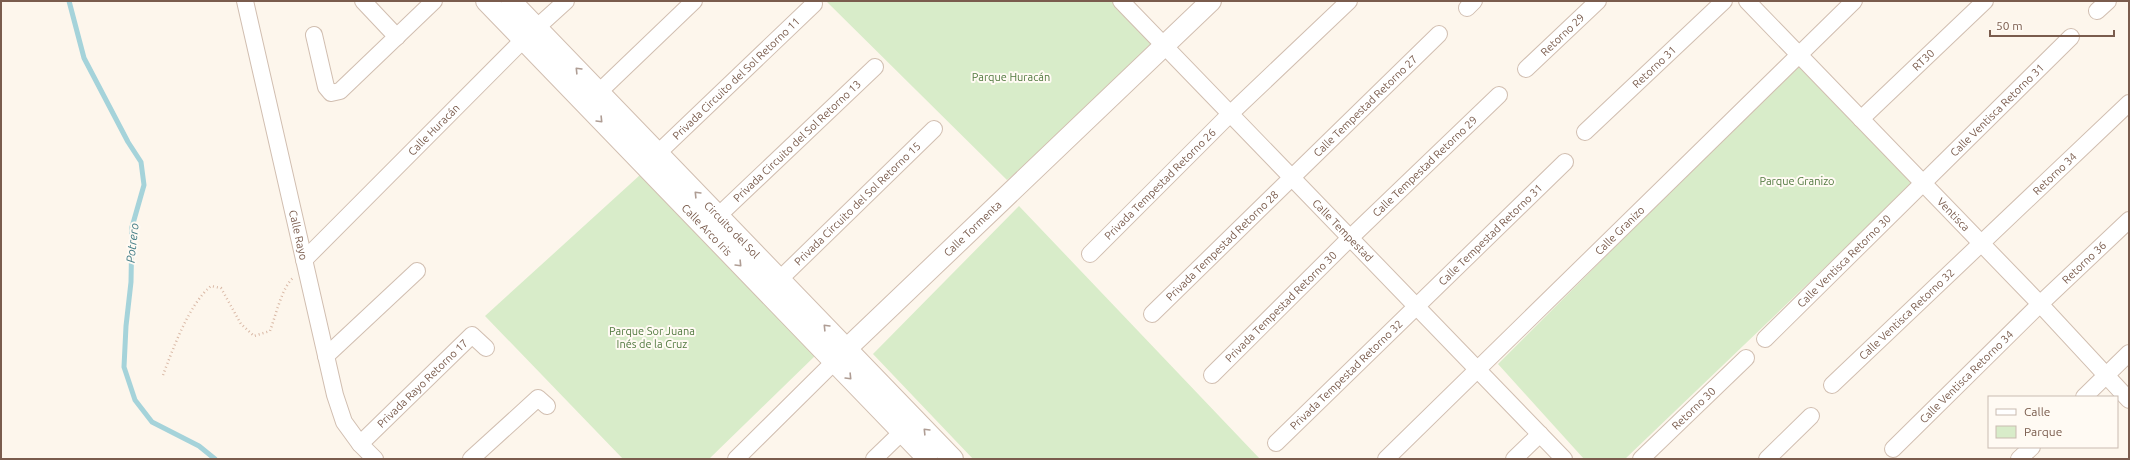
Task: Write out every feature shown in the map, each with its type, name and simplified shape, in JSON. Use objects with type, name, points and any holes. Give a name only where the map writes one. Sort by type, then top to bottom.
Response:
[{"type":"street","name":"Calle Rayo","points":[[245,1],[335,395],[344,422],[360,444],[375,459]]},
{"type":"street","points":[[363,1],[397,37]]},
{"type":"street","points":[[314,35],[326,87],[331,94],[340,91],[434,1]]},
{"type":"street","name":"Calle Arco Iris","points":[[486,1],[530,34],[840,355],[902,432],[928,459]]},
{"type":"street","name":"Circuito del Sol","points":[[511,1],[530,34],[599,92],[780,279],[840,355],[954,459]]},
{"type":"street","name":"Calle Huracán","points":[[304,260],[530,34],[566,1]]},
{"type":"street","points":[[599,92],[694,1]]},
{"type":"street","name":"Calle Tempestad","points":[[1121,1],[1417,306],[1477,371],[1564,459]]},
{"type":"street","name":"Calle Tormenta","points":[[736,459],[840,355],[1211,1]]},
{"type":"street","name":"Privada Tempestad Retorno 26","points":[[1090,254],[1230,114],[1349,1]]},
{"type":"street","name":"Retorno 29","points":[[1526,69],[1598,1]]},
{"type":"street","name":"Retorno 31","points":[[1585,132],[1724,1]]},
{"type":"street","name":"Ventisca","points":[[1747,1],[2040,304],[2129,400]]},
{"type":"street","name":"Calle Granizo","points":[[1386,459],[1854,1]]},
{"type":"street","name":"RT30","points":[[1861,119],[1986,1]]},
{"type":"street","name":"Privada Circuito del Sol Retorno 11","points":[[658,153],[814,4]]},
{"type":"street","name":"Calle Tempestad Retorno 27","points":[[1292,177],[1439,34]]},
{"type":"street","name":"Calle Ventisca Retorno 31","points":[[1922,182],[2071,37]]},
{"type":"street","name":"Privada Circuito del Sol Retorno 13","points":[[718,216],[875,67]]},
{"type":"street","name":"Calle Tempestad Retorno 29","points":[[1350,238],[1499,95]]},
{"type":"street","name":"Retorno 34","points":[[1980,243],[2129,103]]},
{"type":"street","name":"Privada Circuito del Sol Retorno 15","points":[[780,279],[934,129]]},
{"type":"street","name":"Calle Tempestad Retorno 31","points":[[1417,306],[1565,162]]},
{"type":"street","name":"Privada Tempestad Retorno 28","points":[[1152,314],[1292,177]]},
{"type":"street","name":"Calle Ventisca Retorno 30","points":[[1765,339],[1922,182]]},
{"type":"street","name":"Retorno 36","points":[[2040,304],[2129,220]]},
{"type":"street","name":"Privada Tempestad Retorno 30","points":[[1212,375],[1350,238]]},
{"type":"street","name":"Calle Ventisca Retorno 32","points":[[1832,385],[1980,243]]},
{"type":"street","points":[[326,356],[417,271]]},
{"type":"street","name":"Calle Ventisca Retorno 34","points":[[1893,449],[2040,304]]},
{"type":"street","name":"Privada Tempestad Retorno 32","points":[[1276,443],[1417,306]]},
{"type":"street","name":"Privada Rayo Retorno 17","points":[[360,444],[472,335],[486,348]]},
{"type":"street","points":[[2085,396],[2129,353]]},
{"type":"street","name":"Retorno 30","points":[[1641,459],[1746,358]]},
{"type":"street","points":[[471,459],[538,398],[547,406]]},
{"type":"street","points":[[1767,459],[1810,416]]},
{"type":"street","points":[[874,459],[902,432]]},
{"type":"street","points":[[1514,459],[1540,434]]},
{"type":"street","points":[[2019,459],[2031,448]]},
{"type":"path","points":[[163,375],[178,336],[203,292],[211,286],[221,288],[241,324],[254,336],[270,332],[290,281],[300,272],[304,260]]},
{"type":"green space","name":"Parque Huracán","points":[[826,1],[1121,1],[1165,46],[1007,180]]},
{"type":"green space","name":"Parque Granizo","points":[[1798,64],[1914,182],[1625,459],[1584,459],[1498,364]]},
{"type":"green space","name":"Parque Sor Juana Inés de la Cruz","points":[[640,175],[817,354],[709,459],[623,459],[485,316]]},
{"type":"green space","points":[[1019,206],[1260,459],[973,459],[873,354]]},
{"type":"waterway","name":"Potrero","points":[[69,1],[84,58],[128,142],[141,162],[144,185],[132,227],[131,282],[126,326],[124,367],[135,400],[152,422],[199,446],[215,459]]}]
